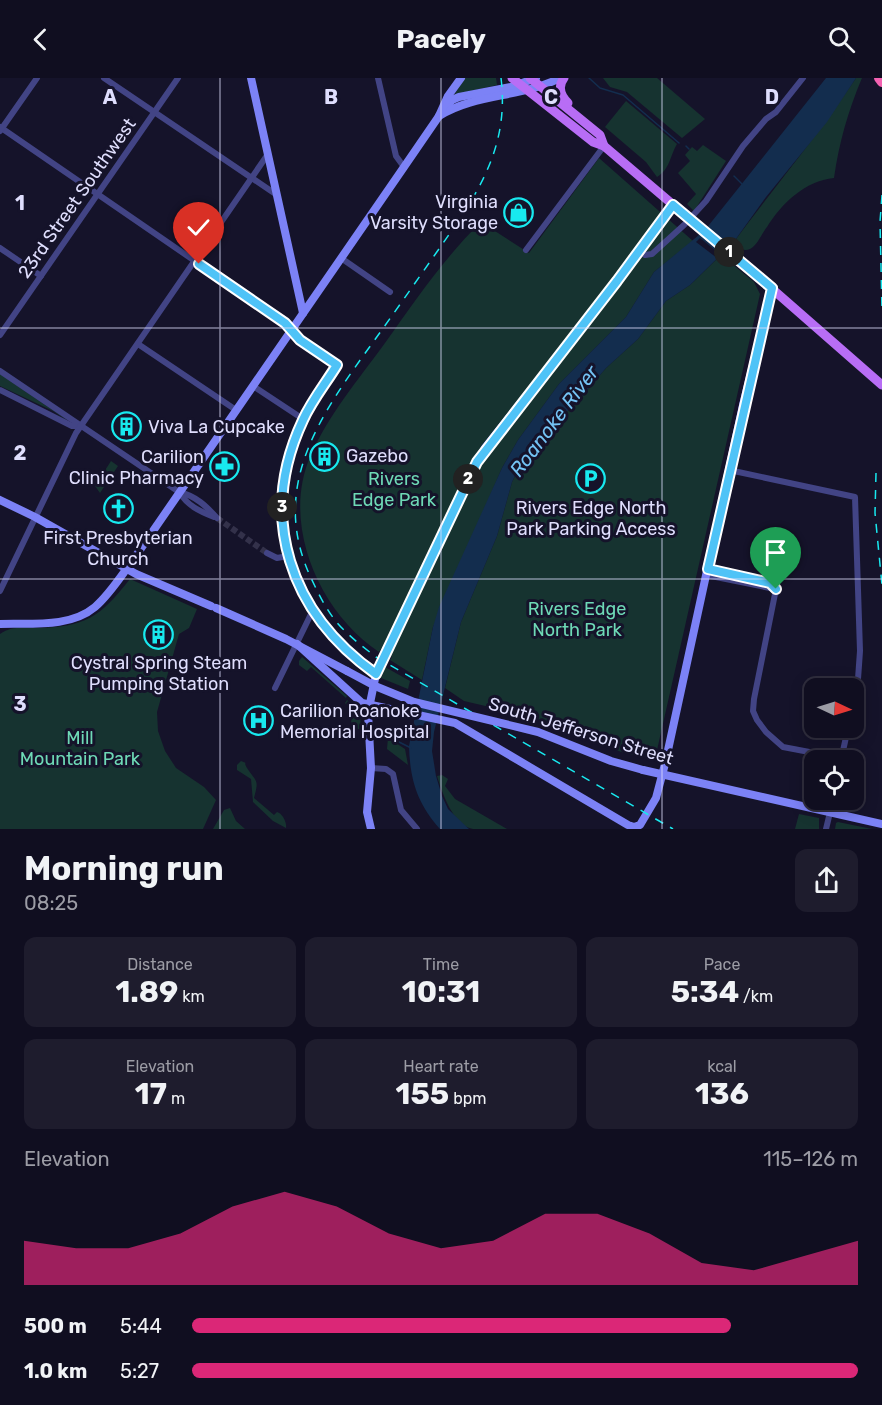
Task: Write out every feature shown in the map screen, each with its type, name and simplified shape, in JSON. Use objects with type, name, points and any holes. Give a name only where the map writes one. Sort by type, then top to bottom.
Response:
[{"type":"highway","points":[[879,78],[882,82]]},
{"type":"main road","points":[[251,78],[303,313]]},
{"type":"main road","points":[[439,116],[448,96],[461,78]]},
{"type":"main road","points":[[4,624],[58,622],[80,617],[101,601],[126,569],[452,100],[516,81],[562,78],[561,94],[592,129]]},
{"type":"main road","points":[[439,116],[462,103],[528,90],[535,80]]},
{"type":"main road","points":[[535,80],[600,135],[604,146]]},
{"type":"main road","points":[[516,81],[593,142],[604,146],[772,288],[882,385]]},
{"type":"main road","points":[[371,829],[367,812],[371,768],[368,726],[369,704],[376,674],[477,462],[673,205]]},
{"type":"main road","points":[[297,644],[357,700],[447,720],[627,825],[640,825],[654,804],[662,774],[772,288]]},
{"type":"main road","name":"South Jefferson Street","points":[[0,500],[35,517],[126,569],[297,644],[375,686],[414,702],[522,727],[611,761],[643,770],[882,824]]},
{"type":"street","points":[[37,78],[1,129],[285,323],[300,340],[337,365],[303,419],[286,469],[282,497],[284,535],[288,556],[298,585],[312,612],[337,642],[376,674]]},
{"type":"street","points":[[104,78],[277,196]]},
{"type":"street","name":"23rd Street Southwest","points":[[0,335],[178,78]]},
{"type":"street","points":[[378,78],[396,156],[404,168]]},
{"type":"street","points":[[639,251],[645,255],[652,254],[684,225],[705,201],[743,146],[766,118],[776,112],[803,78]]},
{"type":"street","points":[[526,250],[604,146]]},
{"type":"street","points":[[0,591],[76,433],[268,154]]},
{"type":"street","points":[[0,248],[41,276]]},
{"type":"street","points":[[341,258],[390,292]]},
{"type":"street","points":[[138,344],[236,410]]},
{"type":"street","points":[[0,370],[179,492],[190,495],[206,505],[217,518],[186,503],[179,492]]},
{"type":"street","points":[[253,386],[303,419]]},
{"type":"street","points":[[0,390],[72,426],[81,426]]},
{"type":"street","points":[[729,470],[855,497],[860,651],[858,678]]},
{"type":"street","points":[[267,553],[277,558],[288,556]]},
{"type":"street","points":[[707,572],[776,589],[753,711],[766,732],[783,747],[804,752]]},
{"type":"street","points":[[275,688],[312,612]]},
{"type":"street","points":[[0,631],[4,624]]},
{"type":"street","points":[[371,768],[386,769],[393,774],[401,810],[417,829]]},
{"type":"street","points":[[826,829],[830,812]]},
{"type":"green space","points":[[465,78],[496,78],[497,85],[454,95]]},
{"type":"green space","points":[[603,78],[657,78],[705,119],[682,138],[627,92],[610,87]]},
{"type":"green space","points":[[856,78],[862,78],[845,127],[834,178],[813,184],[795,195],[773,218],[750,249],[745,250],[733,243],[811,141]]},
{"type":"green space","points":[[626,101],[677,144],[667,166],[657,177],[646,162],[605,127]]},
{"type":"green space","points":[[703,145],[726,161],[694,211],[687,204],[696,194],[678,173],[690,161],[685,155],[692,147],[697,151]]},
{"type":"green space","name":"Rivers Edge Park","points":[[599,158],[693,241],[654,272],[626,317],[559,384],[518,440],[502,468],[433,627],[422,680],[390,660],[392,657],[381,649],[379,652],[358,635],[339,615],[324,591],[312,565],[304,538],[300,511],[302,483],[310,457],[344,398],[430,280],[467,236],[481,222],[529,253]]},
{"type":"green space","name":"Rivers Edge North Park","points":[[721,255],[754,282],[760,294],[655,759],[624,753],[532,717],[464,701],[445,688],[461,622],[497,536],[512,482],[524,458],[543,434],[577,402],[606,368],[638,339],[666,301],[690,285]]},
{"type":"green space","points":[[0,374],[67,420],[0,386]]},
{"type":"green space","points":[[111,461],[118,466],[100,493],[95,486]]},
{"type":"green space","name":"Mill Mountain Park","points":[[130,579],[197,609],[189,628],[179,634],[157,712],[158,731],[165,751],[176,768],[204,787],[216,800],[203,829],[0,829],[0,634],[12,629],[67,625],[90,618],[109,603]]},
{"type":"green space","points":[[302,657],[347,696],[346,698],[311,667],[307,671],[299,665]]},
{"type":"green space","points":[[385,667],[410,681],[408,689],[381,678]]},
{"type":"green space","points":[[347,700],[353,702],[360,712],[361,729],[351,722],[353,713],[345,703]]},
{"type":"green space","points":[[388,738],[405,749],[408,765],[387,749]]},
{"type":"green space","points":[[241,761],[246,763],[256,782],[254,798],[274,815],[277,812],[281,814],[286,828],[273,821],[253,802],[251,779],[237,770],[237,765]]},
{"type":"green space","points":[[442,775],[448,779],[445,786],[455,799],[507,829],[466,827],[449,807],[437,776]]},
{"type":"green space","points":[[230,808],[236,821],[245,829],[213,829],[224,810]]},
{"type":"green space","points":[[799,814],[819,818],[819,829],[795,829]]},
{"type":"green space","points":[[838,822],[872,829],[835,829]]},
{"type":"water","name":"Roanoke River","points":[[826,78],[856,78],[827,122],[766,197],[733,243],[690,285],[666,301],[638,339],[606,368],[577,402],[543,434],[524,458],[512,482],[497,536],[461,622],[434,732],[432,751],[442,796],[448,809],[469,829],[440,829],[416,791],[409,746],[439,607],[502,468],[518,440],[559,384],[626,317],[654,272],[705,230]]},
{"type":"pier","points":[[700,238],[721,255],[717,258],[696,242]]},
{"type":"waterway","points":[[589,78],[600,88],[623,95],[679,143]]},
{"type":"waterway","points":[[686,146],[689,149]]},
{"type":"waterway","points":[[734,176],[742,184]]},
{"type":"waterway","points":[[379,732],[411,748]]},
{"type":"tunnel","points":[[217,518],[267,553]]},
{"type":"railway","points":[[501,78],[500,129],[486,173],[475,194],[449,235],[352,372],[318,427],[306,455],[298,484],[295,514],[299,545],[311,578],[330,613],[349,635],[376,657],[673,829]]},
{"type":"railway","points":[[882,195],[880,222],[882,310]]},
{"type":"railway","points":[[876,473],[875,513],[882,585]]},
{"type":"place","name":"Virginia Varsity Storage","points":[[519,212]]},
{"type":"place","name":"Viva La Cupcake","points":[[127,427]]},
{"type":"place","name":"Gazebo","points":[[325,456]]},
{"type":"place","name":"Carilion Clinic Pharmacy","points":[[225,467]]},
{"type":"place","name":"Rivers Edge North Park Parking Access","points":[[591,479]]},
{"type":"place","name":"First Presbyterian Church","points":[[118,509]]},
{"type":"place","name":"Cystral Spring Steam Pumping Station","points":[[159,634]]},
{"type":"place","name":"Carilion Roanoke Memorial Hospital","points":[[259,721]]},
{"type":"route","points":[[199,264],[285,323],[300,340],[337,365],[308,409],[292,449],[282,497],[284,535],[288,556],[298,585],[312,612],[346,651],[376,674],[485,448],[617,281],[673,205],[772,288],[708,569],[770,583],[776,589]]}]
